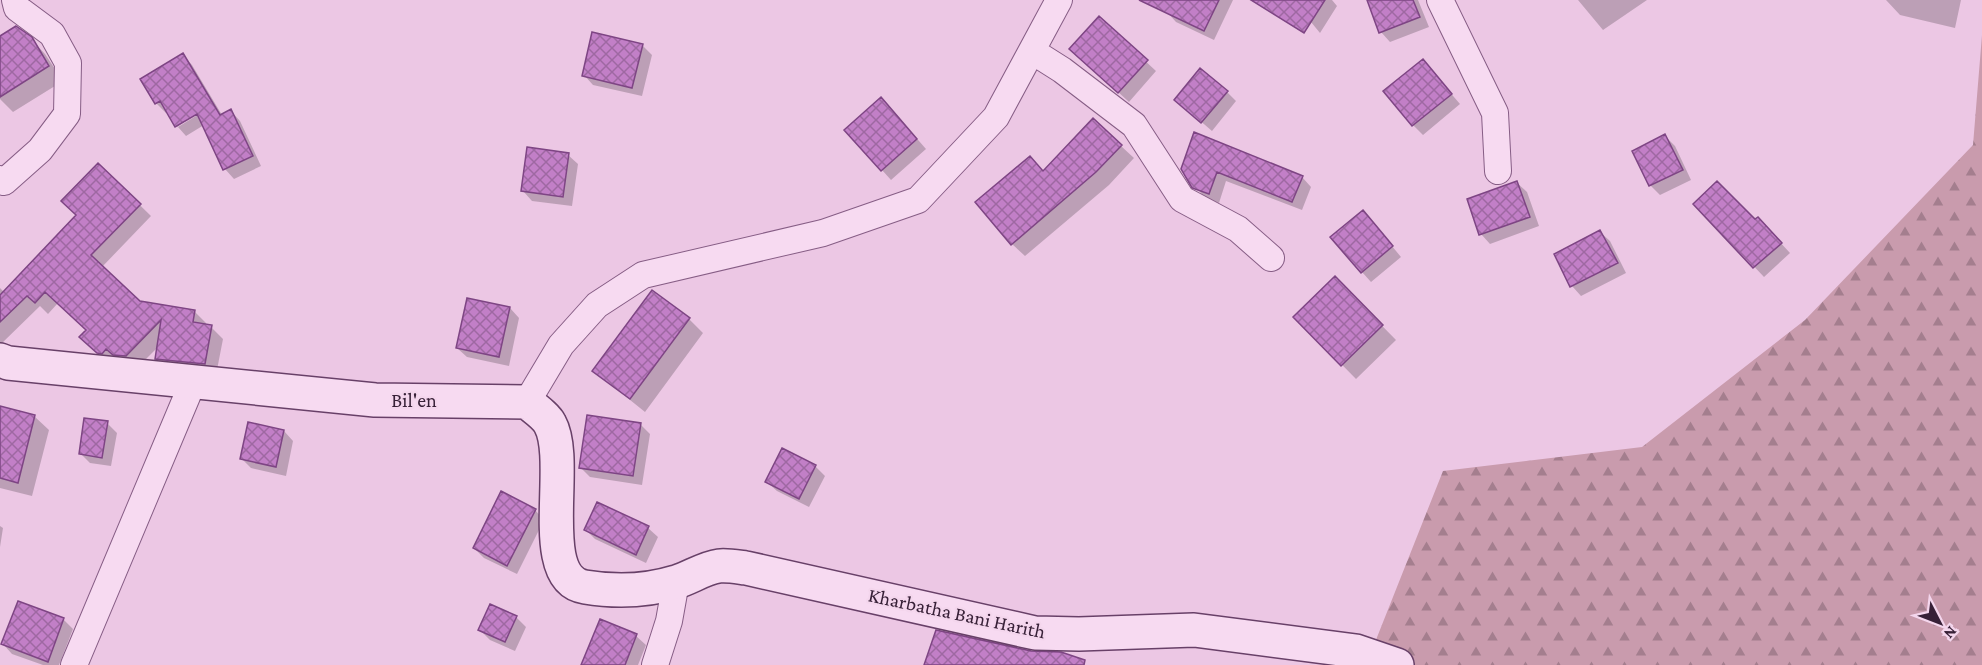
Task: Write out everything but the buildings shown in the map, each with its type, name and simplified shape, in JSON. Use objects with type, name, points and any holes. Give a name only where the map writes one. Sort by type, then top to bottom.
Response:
[{"type":"street","points":[[0,179],[4,182],[40,150],[67,114],[68,63],[52,34],[17,8],[15,0]]},
{"type":"street","points":[[655,665],[669,621],[676,582],[647,589],[604,590],[579,586],[565,575],[556,552],[559,458],[550,424],[527,402],[561,345],[597,305],[643,274],[823,233],[918,200],[996,117],[1059,0]]},
{"type":"street","points":[[1440,0],[1495,113],[1498,171]]},
{"type":"street","points":[[1032,51],[1062,70],[1134,125],[1182,199],[1238,229],[1271,258]]},
{"type":"street","name":"Bil'en","points":[[0,360],[8,363],[375,400],[527,402]]},
{"type":"street","points":[[74,665],[193,382]]},
{"type":"street","name":"Kharbatha Bani Harith","points":[[676,582],[719,566],[746,568],[1035,633],[1079,634],[1194,630],[1356,651],[1397,665]]},
{"type":"green space","points":[[1982,35],[1982,665],[1366,665],[1443,471],[1642,447],[1805,320],[1973,145]]}]
